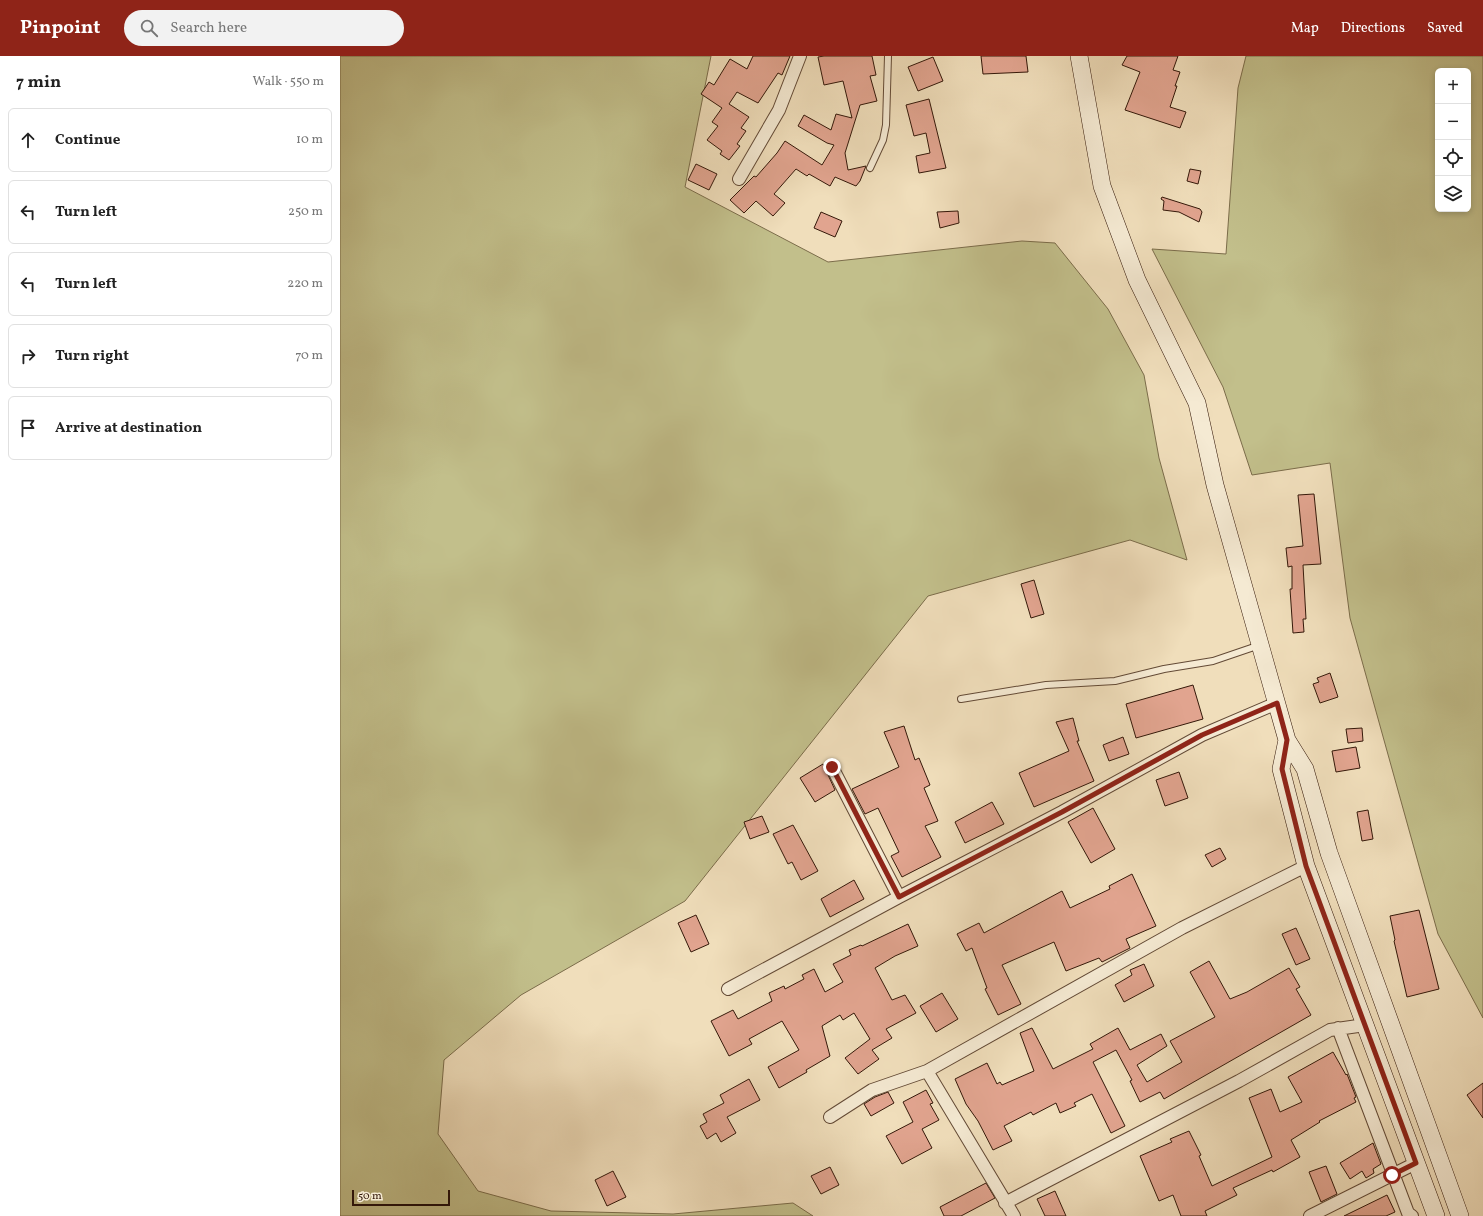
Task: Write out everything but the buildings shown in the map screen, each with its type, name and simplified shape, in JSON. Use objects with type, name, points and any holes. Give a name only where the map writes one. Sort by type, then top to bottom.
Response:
[{"type":"street","points":[[739,179],[779,110],[800,56]]},
{"type":"street","points":[[1079,56],[1102,186],[1137,280],[1196,402],[1215,485],[1287,740],[1305,769],[1329,853],[1460,1216]]},
{"type":"street","points":[[728,989],[899,897],[1062,812],[1202,735],[1277,703]]},
{"type":"street","points":[[1287,740],[1282,769],[1306,866],[1416,1163],[1432,1215]]},
{"type":"street","points":[[832,767],[899,897]]},
{"type":"street","points":[[830,1117],[872,1090],[927,1071],[1182,928],[1306,866]]},
{"type":"street","points":[[1005,1203],[1239,1081],[1330,1030],[1365,1025]]},
{"type":"street","points":[[1338,1028],[1392,1175],[1408,1213],[1412,1216]]},
{"type":"street","points":[[927,1071],[1014,1216]]},
{"type":"street","points":[[1310,1216],[1416,1163]]},
{"type":"lane","points":[[870,168],[883,140],[886,125],[888,56]]},
{"type":"lane","points":[[961,699],[1046,685],[1115,681],[1164,668],[1213,661],[1260,645]]},
{"type":"shaded area","points":[[340,56],[711,56],[685,187],[828,262],[1022,241],[1055,243],[1108,309],[1144,375],[1159,458],[1187,560],[1130,540],[928,596],[685,901],[521,995],[444,1060],[438,1134],[478,1191],[551,1211],[673,1214],[793,1203],[813,1216],[340,1216]]},
{"type":"shaded area","points":[[1246,56],[1483,56],[1483,1018],[1438,934],[1350,618],[1330,463],[1252,475],[1223,387],[1152,249],[1226,254],[1238,88]]},
{"type":"route","points":[[832,767],[899,897],[1062,812],[1202,735],[1277,703],[1287,740],[1282,769],[1306,866],[1416,1163],[1392,1175]]}]
